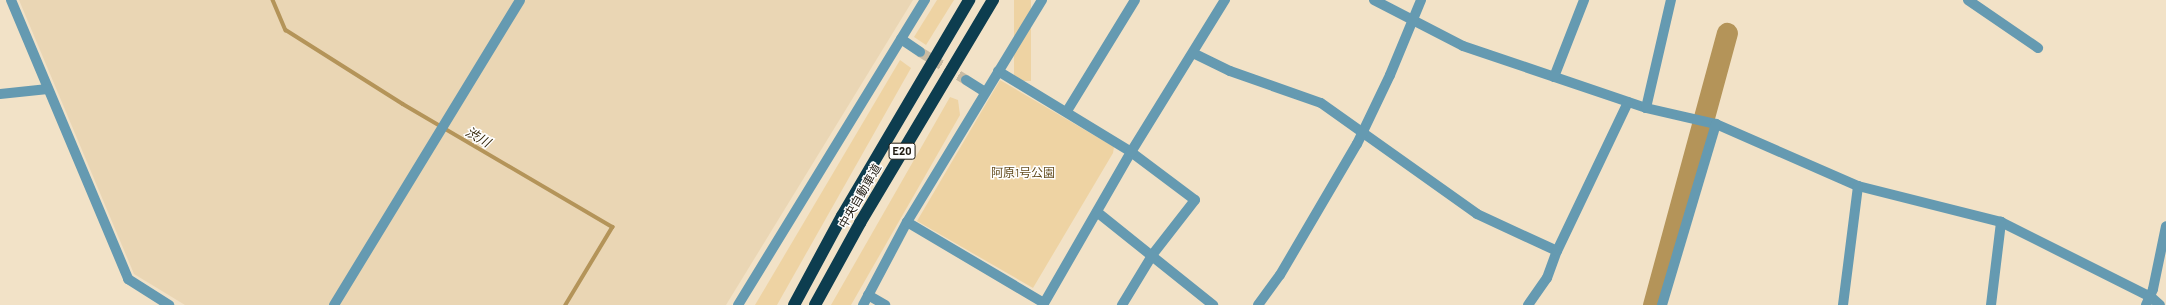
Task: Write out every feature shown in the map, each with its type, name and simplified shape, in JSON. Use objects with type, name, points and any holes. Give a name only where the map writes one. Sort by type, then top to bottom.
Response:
[{"type":"highway","name":"中央自動車道","points":[[794,305],[842,216],[969,0]]},
{"type":"highway","name":"中央自動車道","points":[[815,305],[864,217],[993,0]]},
{"type":"street","points":[[11,0],[128,278],[169,305]]},
{"type":"street","points":[[334,305],[520,0]]},
{"type":"street","points":[[738,305],[925,0]]},
{"type":"street","points":[[863,305],[907,222],[998,70],[1042,0]]},
{"type":"street","points":[[1068,111],[1135,0]]},
{"type":"street","points":[[907,222],[1044,304],[1131,152],[1225,0]]},
{"type":"street","points":[[1374,0],[1412,21],[1463,46],[1646,108],[1713,123],[1858,186],[2001,222],[2149,301],[2160,305]]},
{"type":"street","points":[[1258,305],[1280,275],[1362,132],[1390,75],[1421,0]]},
{"type":"street","points":[[1554,77],[1584,0]]},
{"type":"street","points":[[1646,108],[1671,0]]},
{"type":"street","points":[[1968,0],[2038,48]]},
{"type":"street","points":[[901,39],[920,52]]},
{"type":"street","points":[[1193,53],[1230,71],[1321,103],[1477,214],[1557,251]]},
{"type":"street","points":[[998,70],[1068,111],[1131,152],[1195,200],[1153,254],[1122,305]]},
{"type":"street","points":[[966,80],[985,92]]},
{"type":"street","points":[[0,94],[48,89]]},
{"type":"street","points":[[1528,305],[1547,278],[1557,251],[1628,102]]},
{"type":"street","points":[[1662,305],[1713,123]]},
{"type":"street","points":[[1843,305],[1858,186]]},
{"type":"street","points":[[1097,212],[1153,254],[1213,305]]},
{"type":"street","points":[[1991,305],[2001,222]]},
{"type":"street","points":[[2149,301],[2166,226]]},
{"type":"street","points":[[868,295],[885,305]]},
{"type":"shaded area","points":[[19,0],[913,0],[726,305],[185,305],[134,274]]},
{"type":"green space","points":[[937,0],[954,0],[926,45],[914,37]]},
{"type":"green space","points":[[1014,0],[1031,0],[1031,81],[1014,81]]},
{"type":"green space","points":[[900,60],[911,68],[777,305],[755,305]]},
{"type":"green space","name":"阿原1号公園","points":[[1000,80],[1114,147],[1113,153],[1033,288],[917,221]]},
{"type":"green space","points":[[950,97],[958,100],[960,115],[851,305],[831,305]]},
{"type":"waterway","name":"渋川","points":[[273,0],[286,30],[403,104],[613,227],[566,305]]},
{"type":"waterway","points":[[1653,305],[1727,33]]},
{"type":"tunnel","points":[[920,52],[966,80]]}]
